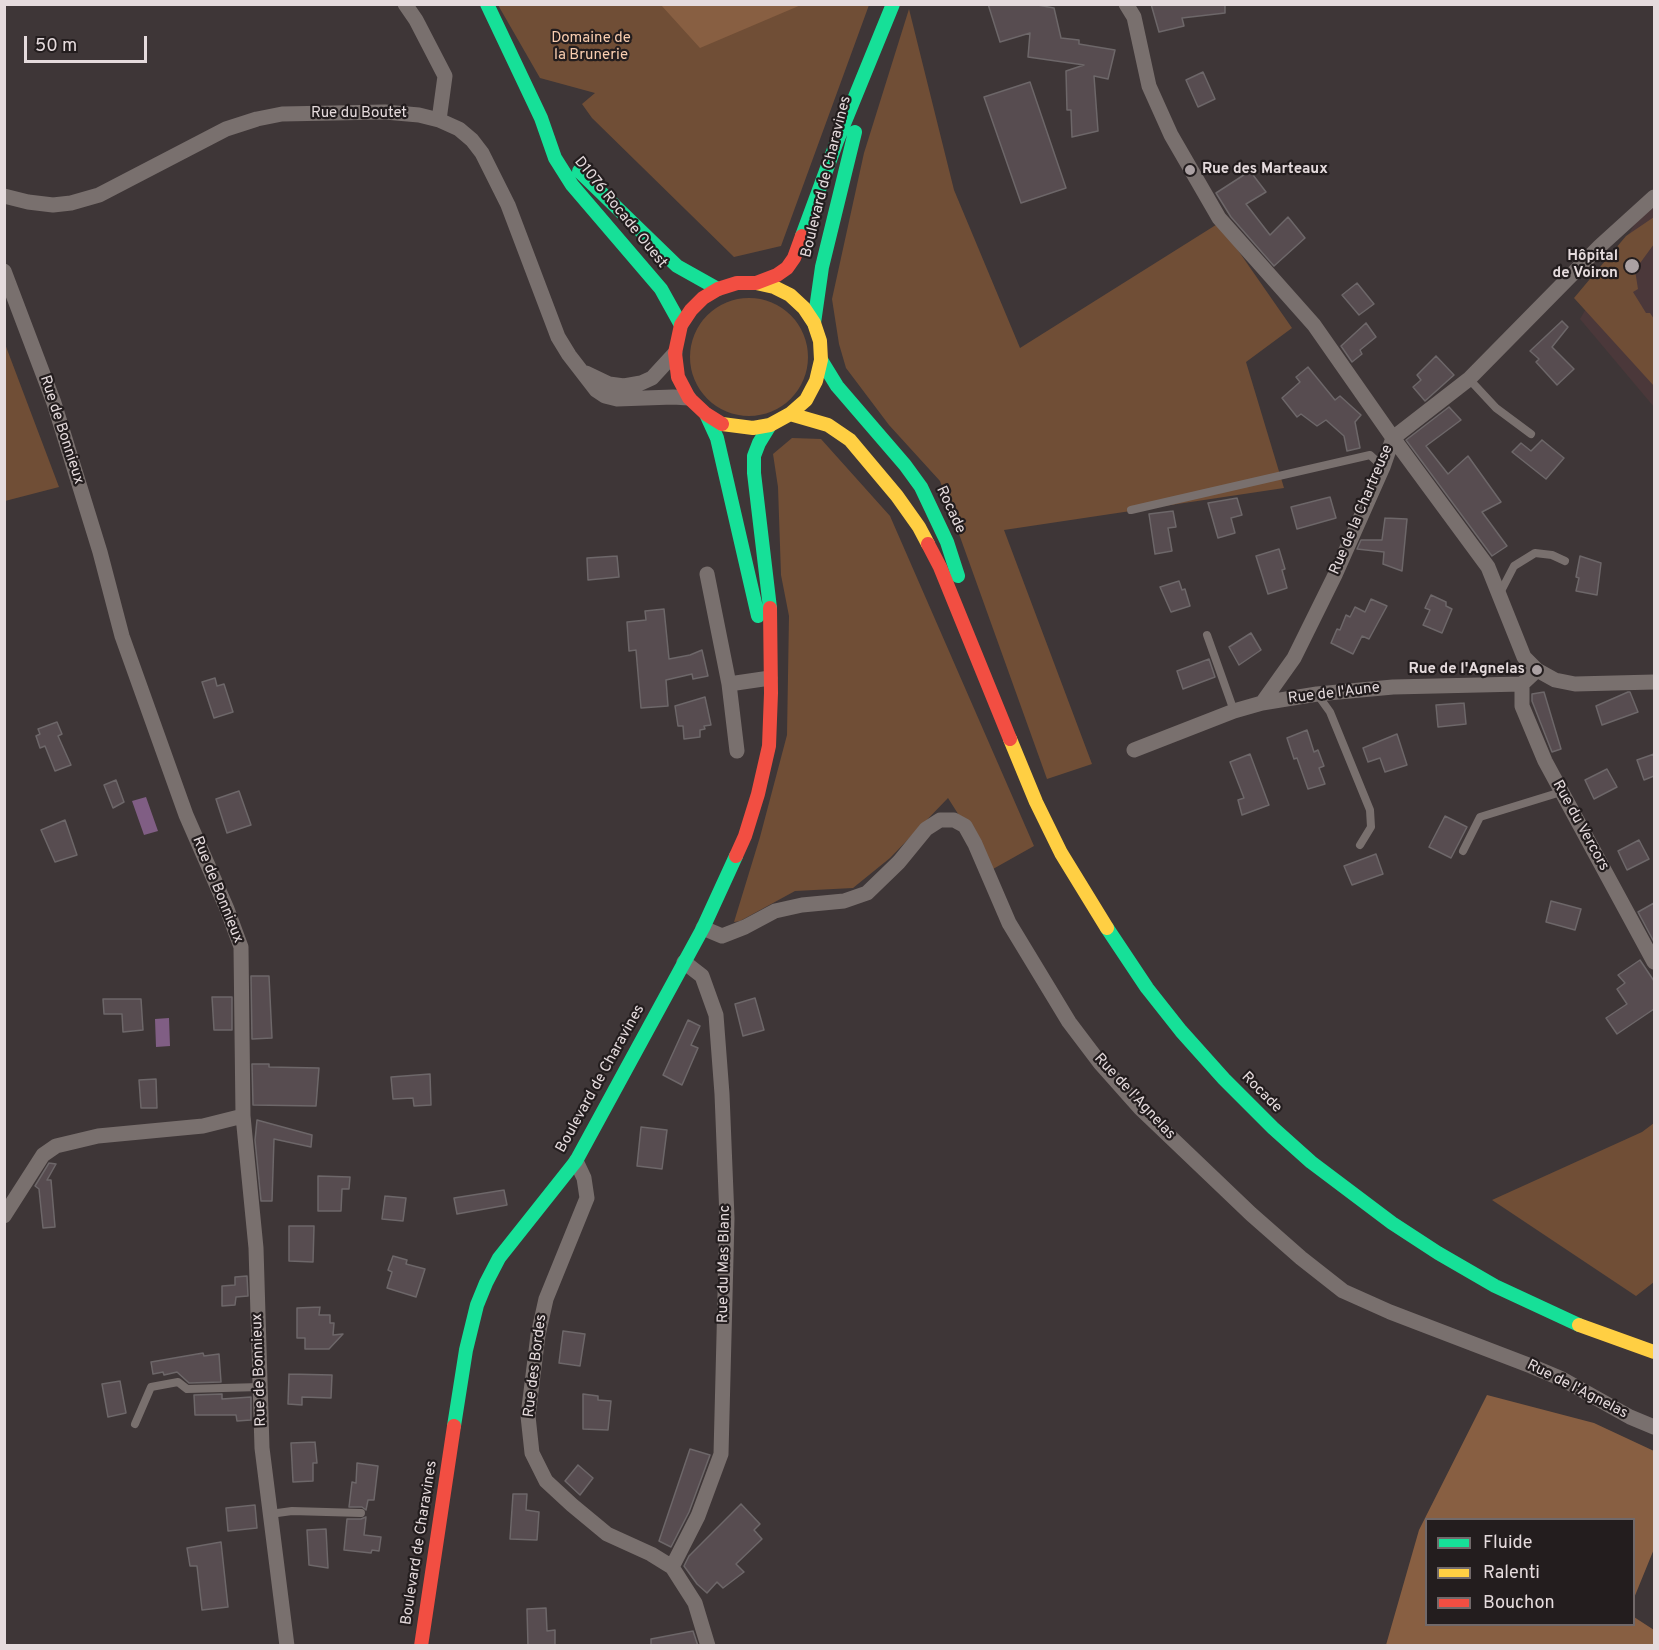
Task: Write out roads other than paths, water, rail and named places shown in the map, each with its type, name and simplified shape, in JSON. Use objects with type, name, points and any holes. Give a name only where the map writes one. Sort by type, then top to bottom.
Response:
[{"type":"main road","name":"D1076 Rocade Ouest","points":[[487,4],[541,118],[555,158],[572,185],[661,289],[677,314],[681,325]]},
{"type":"main road","name":"Boulevard de Charavines","points":[[756,282],[774,287],[790,296],[804,308],[814,323],[820,341],[821,360],[816,381],[806,400],[790,414],[770,425],[753,428],[736,427],[720,423],[705,414],[689,398],[678,377],[675,352],[681,325],[703,298],[718,289],[737,283],[756,282],[777,275],[787,268],[794,258],[837,141],[893,4]]},
{"type":"main road","name":"Boulevard de Charavines","points":[[814,323],[822,267],[878,40]]},
{"type":"main road","name":"D1076 Rocade Ouest","points":[[541,118],[583,176],[677,266],[718,289]]},
{"type":"main road","name":"Rocade","points":[[821,360],[837,386],[905,465],[921,487],[933,510],[965,594],[996,702]]},
{"type":"main road","name":"Boulevard de Charavines","points":[[705,414],[717,438],[769,661]]},
{"type":"main road","name":"Rocade","points":[[790,414],[837,430],[866,456],[919,528],[940,567],[1028,783],[1056,843],[1089,902],[1117,945],[1181,1031],[1224,1078],[1273,1128],[1346,1190],[1438,1253],[1495,1286],[1546,1311],[1601,1334],[1654,1352]]},
{"type":"main road","name":"Boulevard de Charavines","points":[[421,1646],[466,1350],[477,1305],[486,1282],[499,1258],[576,1161],[703,928],[745,836],[758,794],[769,746],[770,607],[754,456],[770,425]]},
{"type":"street","points":[[405,4],[416,20],[445,76],[439,120]]},
{"type":"street","points":[[1126,4],[1134,17],[1138,44],[1154,96],[1171,135],[1219,218],[1314,325],[1393,438],[1488,567],[1524,657],[1538,670],[1555,680],[1575,684],[1654,682]]},
{"type":"street","name":"Rue du Boutet","points":[[4,196],[52,205],[99,195],[226,129],[282,114],[385,112],[419,114],[459,129],[472,140],[491,168],[508,205],[558,337],[596,390],[605,396],[617,399],[689,398]]},
{"type":"street","name":"Rue de la Chartreuse","points":[[1262,703],[1293,658],[1335,575],[1383,467],[1393,438],[1469,379],[1600,246],[1654,197]]},
{"type":"street","name":"Rue de Bonnieux","points":[[4,271],[54,403],[126,646],[186,815],[241,947],[243,1116],[256,1248],[262,1448],[287,1646]]},
{"type":"street","points":[[579,369],[609,384],[624,386],[641,383],[652,378],[675,352]]},
{"type":"street","points":[[707,574],[729,684],[737,751]]},
{"type":"street","points":[[1522,684],[1538,670]]},
{"type":"street","points":[[729,684],[770,678]]},
{"type":"street","name":"Rue de l'Aune","points":[[1134,750],[1234,711],[1262,703],[1317,694],[1393,687],[1522,684]]},
{"type":"street","name":"Rue du Vercors","points":[[1522,684],[1522,706],[1545,761],[1654,962]]},
{"type":"street","name":"Rue de l'Agnelas","points":[[703,928],[722,936],[775,911],[802,905],[844,901],[867,893],[899,862],[926,829],[939,820],[954,820],[965,826],[1009,923],[1069,1022],[1100,1063],[1140,1108],[1251,1214],[1301,1258],[1344,1291],[1390,1312],[1531,1365],[1562,1379],[1630,1417],[1654,1426]]},
{"type":"street","name":"Rue du Mas Blanc","points":[[672,1567],[698,1516],[721,1454],[727,1218],[716,1015],[702,976],[684,962]]},
{"type":"street","points":[[5,1215],[43,1155],[56,1146],[98,1136],[204,1126],[243,1116]]},
{"type":"street","name":"Rue des Bordes","points":[[576,1161],[584,1178],[587,1198],[546,1299],[538,1335],[528,1416],[532,1453],[546,1480],[607,1534],[651,1554],[672,1567],[695,1603],[708,1646]]},
{"type":"lane","points":[[1469,379],[1496,408],[1531,434]]},
{"type":"lane","points":[[1131,510],[1370,455],[1383,467]]},
{"type":"lane","points":[[1499,595],[1514,566],[1535,553],[1552,555],[1565,561]]},
{"type":"lane","points":[[1207,635],[1234,711]]},
{"type":"lane","points":[[1317,694],[1330,712],[1370,810],[1371,827],[1360,845]]},
{"type":"lane","points":[[1463,851],[1480,817],[1561,792]]},
{"type":"lane","points":[[135,1424],[152,1387],[178,1382],[187,1389],[260,1387]]},
{"type":"lane","points":[[270,1514],[292,1511],[361,1514]]},
{"type":"place","name":"Rue des Marteaux","points":[[1190,170]]},
{"type":"place","name":"Hôpital de Voiron","points":[[1632,266]]},
{"type":"place","name":"Rue de l'Agnelas","points":[[1537,670]]},
{"type":"park label","name":"Domaine de la Brunerie","points":[[591,48]]}]
